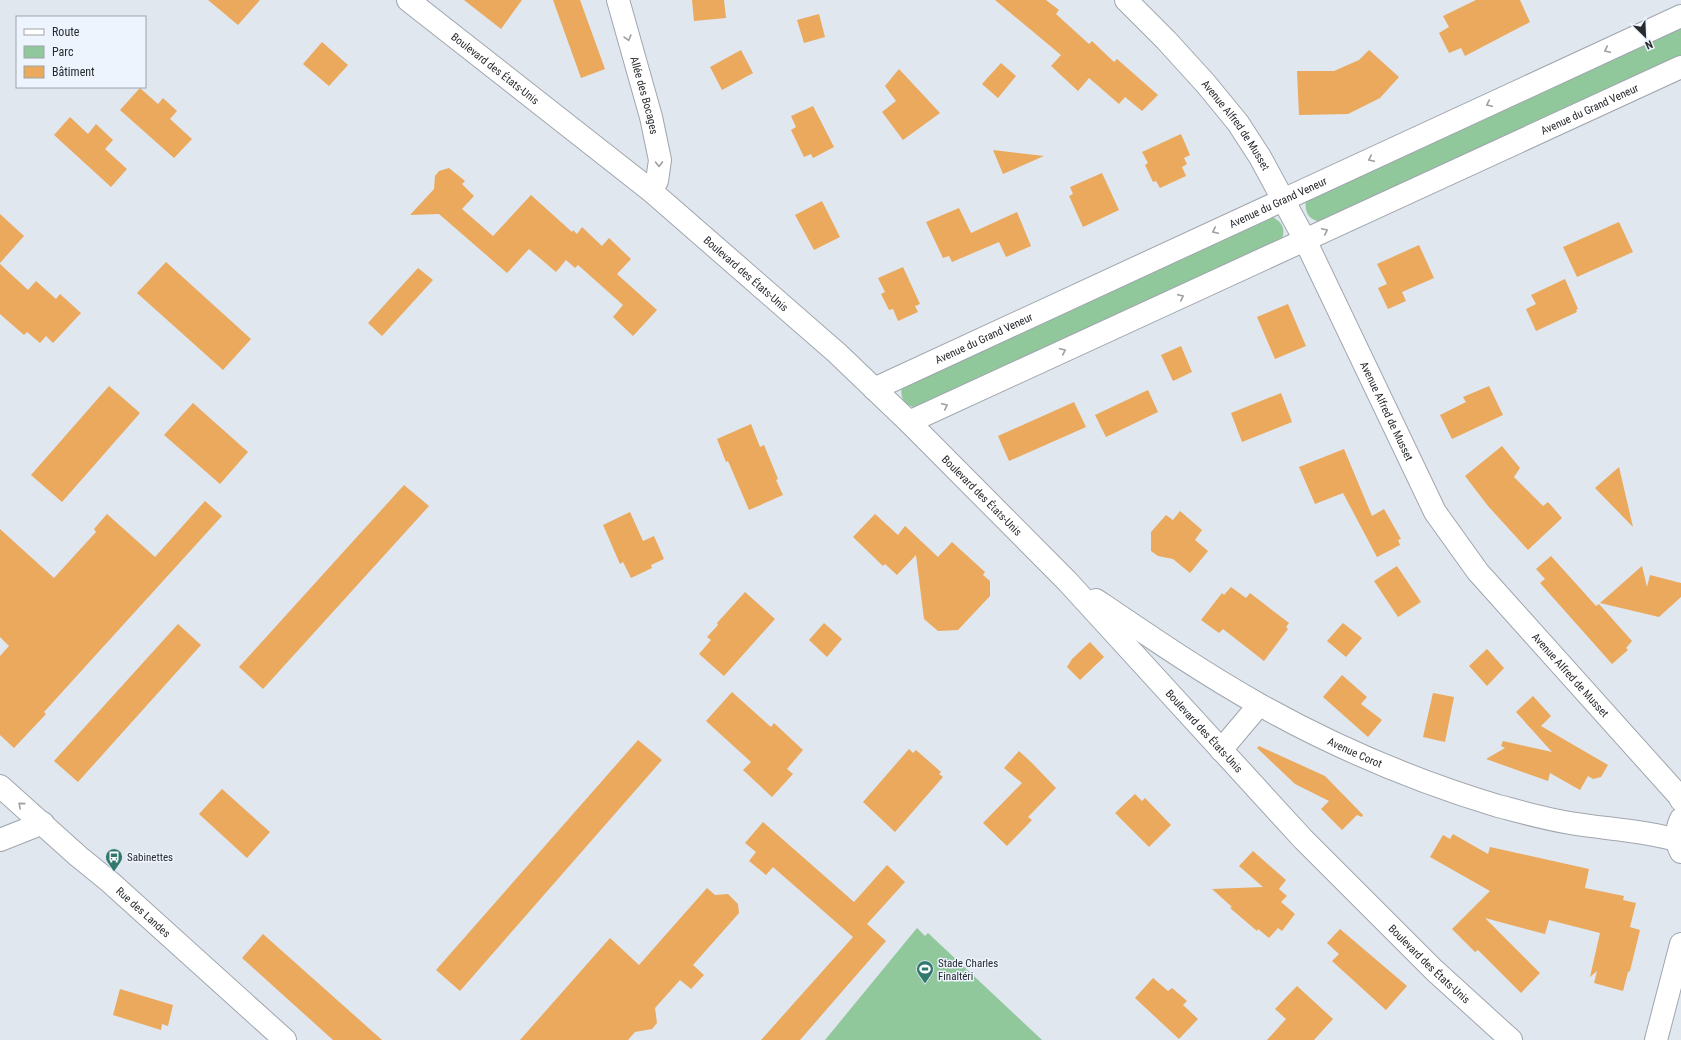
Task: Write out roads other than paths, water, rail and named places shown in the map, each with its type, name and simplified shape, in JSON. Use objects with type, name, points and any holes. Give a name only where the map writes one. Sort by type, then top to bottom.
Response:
[{"type":"street","name":"Boulevard des États-Unis","points":[[408,0],[650,190],[831,348],[910,422],[1067,580],[1303,839],[1434,970],[1511,1040]]},
{"type":"street","name":"Allée des Bocages","points":[[618,0],[651,117],[660,160],[657,181],[650,190]]},
{"type":"street","name":"Avenue Alfred de Musset","points":[[1126,0],[1166,40],[1206,84],[1238,123],[1260,157],[1305,240],[1435,512],[1478,572],[1681,800]]},
{"type":"street","name":"Avenue du Grand Veneur","points":[[874,389],[1681,16]]},
{"type":"street","name":"Avenue du Grand Veneur","points":[[910,422],[1681,67]]},
{"type":"street","name":"Avenue Corot","points":[[1067,580],[1165,646],[1260,704],[1320,736],[1437,787],[1500,806],[1568,823],[1680,837]]},
{"type":"street","points":[[1221,750],[1260,704]]},
{"type":"street","name":"Rue des Landes","points":[[0,786],[285,1040]]},
{"type":"street","points":[[0,840],[43,824]]},
{"type":"street","points":[[1656,1040],[1681,944]]},
{"type":"place","name":"Sabinettes","points":[[114,872]]},
{"type":"place","name":"Stade Charles Finaltéri","points":[[925,984]]}]
